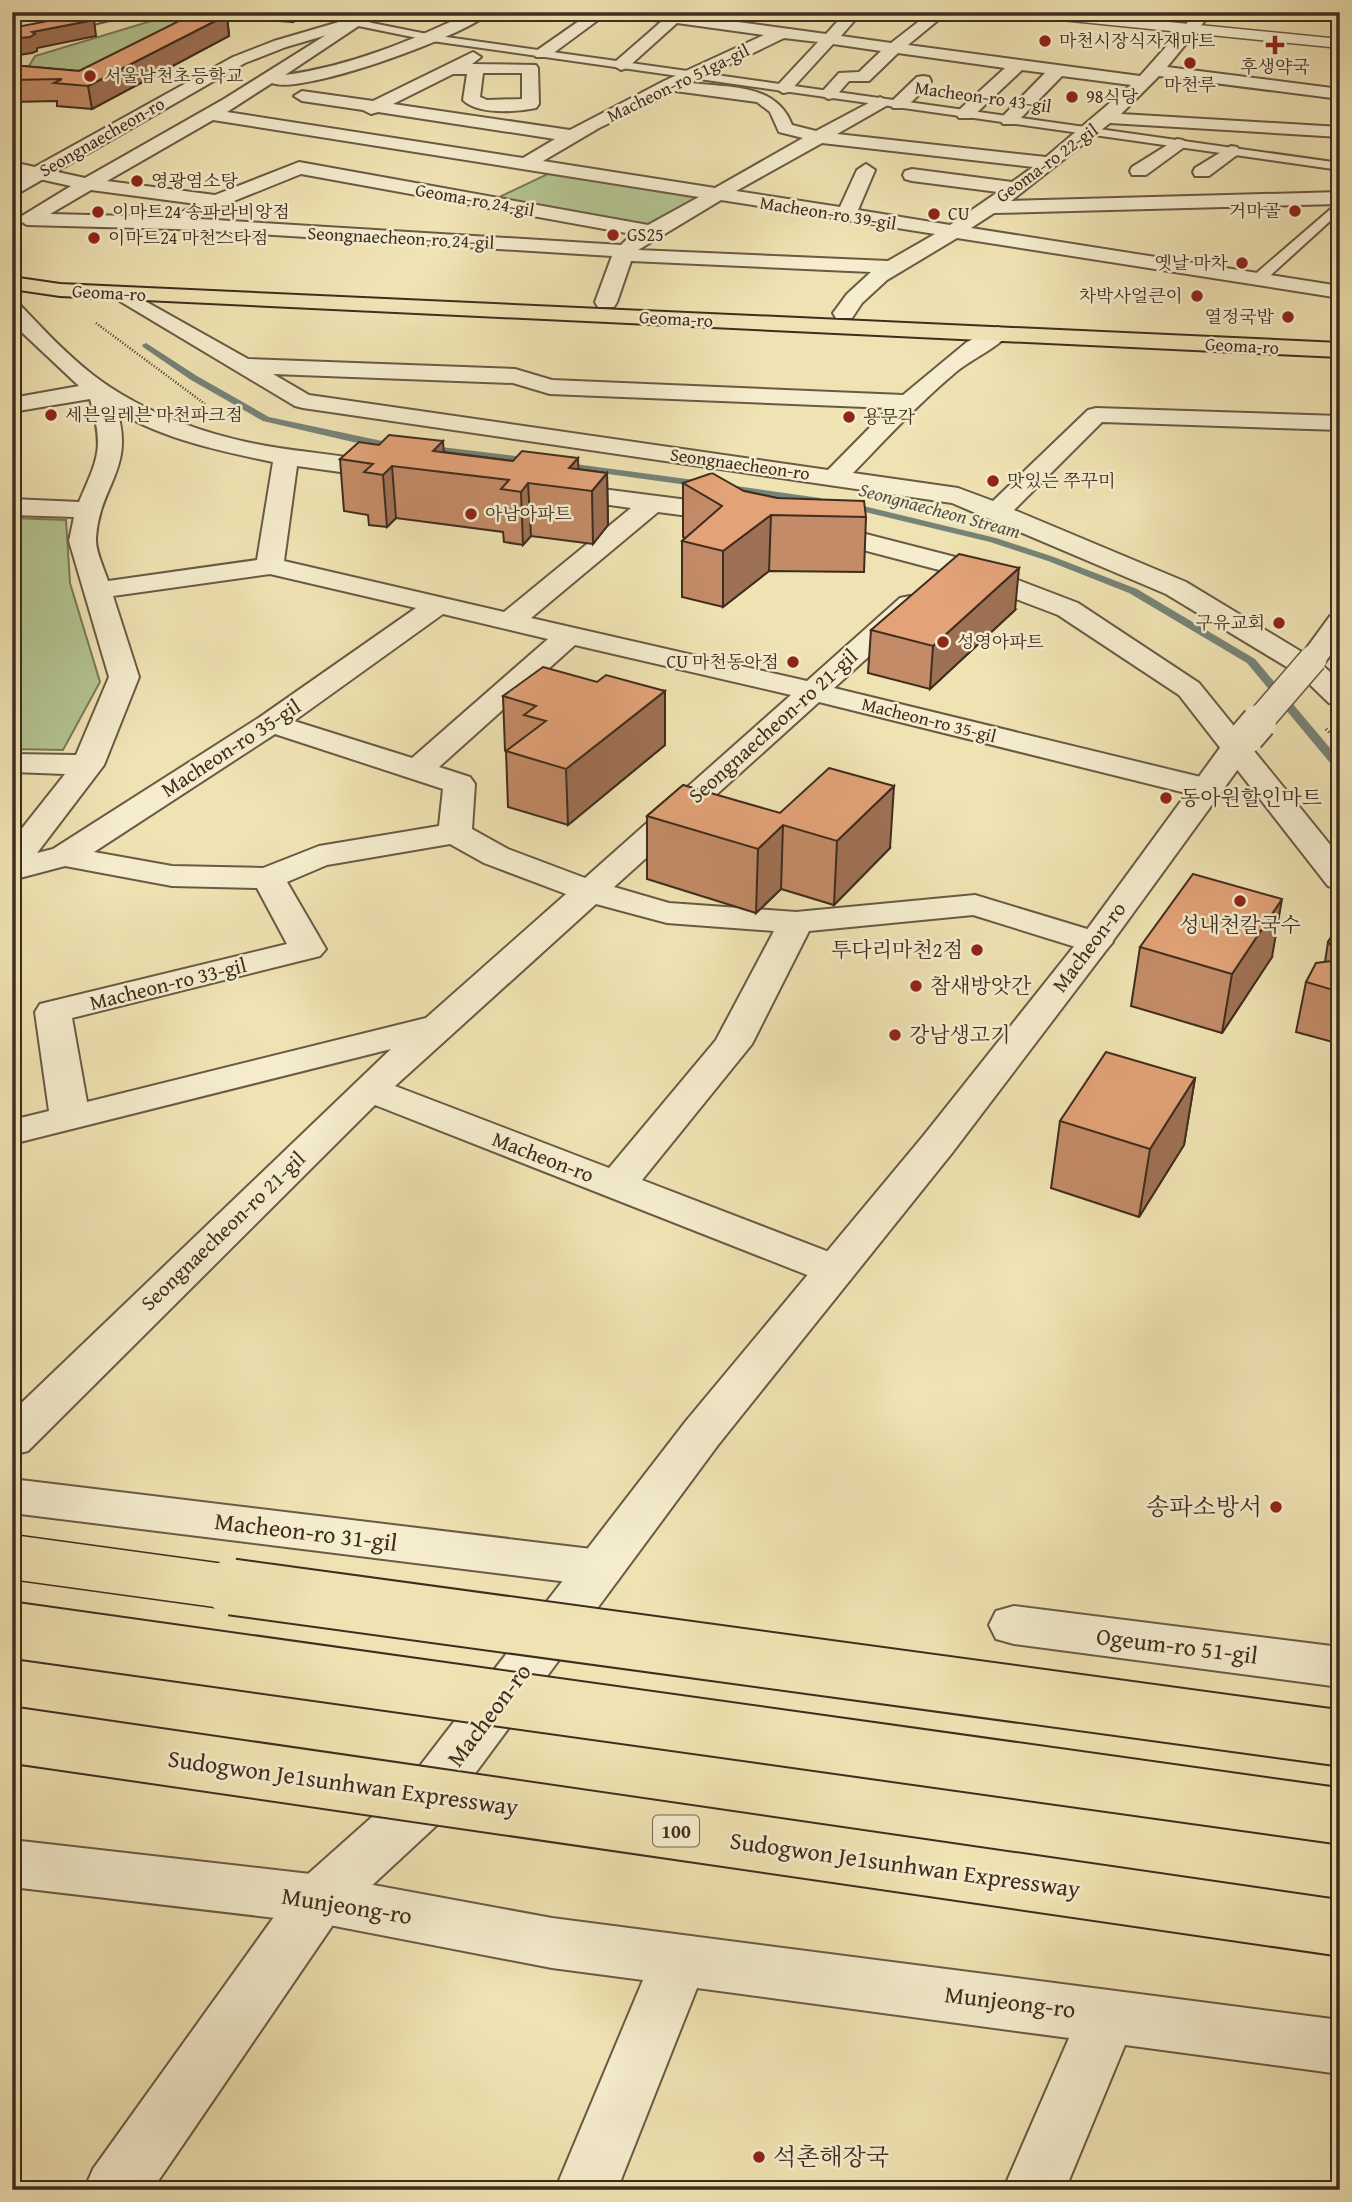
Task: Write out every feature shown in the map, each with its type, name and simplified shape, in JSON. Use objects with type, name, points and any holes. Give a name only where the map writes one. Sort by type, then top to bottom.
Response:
[{"type":"main road","name":"Geoma-ro","points":[[12,280],[87,278],[1340,335]]},
{"type":"main road","name":"Geoma-ro","points":[[12,280],[60,290],[1340,350]]},
{"type":"main road","points":[[12,1557],[1340,1738]]},
{"type":"main road","points":[[12,1630],[1340,1816]]},
{"type":"main road","name":"Sudogwon Je1sunhwan Expressway","points":[[12,1735],[1340,1928]]},
{"type":"street","points":[[12,38],[126,12]]},
{"type":"street","points":[[262,83],[307,78],[389,55],[484,12]]},
{"type":"street","points":[[542,54],[602,12]]},
{"type":"street","points":[[629,12],[1144,82],[1340,94]]},
{"type":"street","points":[[783,88],[855,12]]},
{"type":"street","points":[[828,94],[845,76],[863,77],[895,47],[941,12]]},
{"type":"street","points":[[1022,12],[1340,44]]},
{"type":"street","name":"Geoma-ro 22-gil","points":[[844,313],[857,292],[892,267],[952,233],[1092,132],[1144,82],[1177,56],[1206,12]]},
{"type":"street","points":[[20,222],[262,83],[353,15]]},
{"type":"street","name":"Seongnaecheon-ro","points":[[12,191],[38,173],[239,60],[353,15]]},
{"type":"street","name":"Seongnaecheon-ro","points":[[14,169],[209,61],[282,32],[331,18],[383,15]]},
{"type":"street","points":[[621,65],[674,18]]},
{"type":"street","name":"Macheon-ro 51ga-gil","points":[[525,164],[572,136],[670,85],[806,21]]},
{"type":"street","points":[[317,131],[375,108],[493,46]]},
{"type":"street","points":[[606,302],[625,253],[635,241],[843,124],[890,103],[953,55]]},
{"type":"street","points":[[965,114],[1019,64]]},
{"type":"street","points":[[450,69],[476,69]]},
{"type":"street","points":[[1009,120],[1058,70]]},
{"type":"street","points":[[325,73],[366,78]]},
{"type":"street","points":[[393,82],[420,85]]},
{"type":"street","points":[[1144,82],[1157,97]]},
{"type":"street","points":[[670,85],[762,98],[778,110],[785,128],[820,137],[1049,163]]},
{"type":"street","points":[[1294,102],[1309,91]]},
{"type":"street","points":[[302,96],[572,136]]},
{"type":"street","name":"Macheon-ro 39-gil","points":[[210,114],[1340,292]]},
{"type":"street","points":[[1107,118],[1340,132]]},
{"type":"street","points":[[843,124],[1067,150]]},
{"type":"street","points":[[1139,172],[1177,144]]},
{"type":"street","points":[[1202,172],[1231,151]]},
{"type":"street","name":"Seongnaecheon-ro 24-gil","points":[[176,223],[217,201],[299,168]]},
{"type":"street","name":"Geoma-ro 24-gil","points":[[299,168],[652,232]]},
{"type":"street","name":"Seongnaecheon-ro","points":[[14,169],[86,184],[217,201]]},
{"type":"street","points":[[846,216],[866,170]]},
{"type":"street","points":[[912,175],[1014,188]]},
{"type":"street","points":[[988,207],[1107,204],[1338,206]]},
{"type":"street","points":[[1107,204],[1126,224]]},
{"type":"street","points":[[688,212],[715,216]]},
{"type":"street","points":[[1032,220],[1054,248]]},
{"type":"street","name":"Seongnaecheon-ro 24-gil","points":[[20,222],[176,223],[625,253],[892,267]]},
{"type":"street","points":[[1145,244],[1164,265]]},
{"type":"street","points":[[1284,258],[1306,261]]},
{"type":"street","name":"Seongnaecheon-ro","points":[[120,293],[303,401],[958,496],[1176,588],[1310,669],[1340,697]]},
{"type":"street","points":[[12,310],[56,356],[99,390],[129,408],[205,440],[286,456],[413,475]]},
{"type":"street","points":[[834,478],[973,346],[996,334]]},
{"type":"street","points":[[246,366],[514,376],[550,387],[911,402]]},
{"type":"street","points":[[498,429],[550,387]]},
{"type":"street","points":[[12,405],[99,390]]},
{"type":"street","points":[[12,863],[88,765],[124,677],[82,541],[88,510],[109,461],[111,430],[99,390]]},
{"type":"street","points":[[997,512],[1096,415],[1340,423]]},
{"type":"street","points":[[270,566],[286,456]]},
{"type":"street","points":[[533,489],[654,502],[774,520],[953,565],[1068,609],[1189,689],[1241,742],[1340,880]]},
{"type":"street","points":[[510,621],[654,502]]},
{"type":"street","points":[[12,507],[88,510]]},
{"type":"street","name":"Seongnaecheon-ro 21-gil","points":[[12,1439],[369,1089],[953,565]]},
{"type":"street","name":"Macheon-ro 35-gil","points":[[99,590],[270,566],[812,691],[1206,788]]},
{"type":"street","name":"Macheon-ro 35-gil","points":[[12,870],[65,856],[271,723],[438,605]]},
{"type":"street","name":"Macheon-ro","points":[[115,2190],[320,1899],[418,1809],[702,1433],[938,1144],[1095,942],[1241,742],[1340,622]]},
{"type":"street","points":[[417,770],[569,635]]},
{"type":"street","points":[[271,723],[458,784],[455,833]]},
{"type":"street","points":[[12,763],[88,765]]},
{"type":"street","points":[[65,856],[172,876],[268,878],[319,856],[455,833],[496,856],[589,891],[667,914],[796,922],[975,905],[1095,942]]},
{"type":"street","name":"Macheon-ro 33-gil","points":[[70,1118],[53,1012],[308,949],[268,878]]},
{"type":"street","points":[[617,1185],[733,1044],[796,922]]},
{"type":"street","name":"Seongnaecheon-ro 21-gil","points":[[12,1132],[437,1027]]},
{"type":"street","name":"Macheon-ro","points":[[369,1089],[835,1270]]},
{"type":"street","name":"Macheon-ro 31-gil","points":[[12,1496],[600,1568]]},
{"type":"street","name":"Ogeum-ro 51-gil","points":[[1014,1625],[1340,1667]]},
{"type":"street","name":"Munjeong-ro","points":[[12,1863],[320,1899],[552,1943],[1340,2047]]},
{"type":"street","points":[[586,2190],[680,1959]]},
{"type":"street","points":[[1034,2190],[1108,2015]]},
{"type":"lane","name":"Macheon-ro 43-gil","points":[[353,15],[432,37],[542,54],[1340,167]]},
{"type":"lane","points":[[1258,279],[1338,206]]},
{"type":"path","points":[[113,334],[150,365],[211,408]]},
{"type":"green space","points":[[181,12],[208,16],[89,75],[24,74],[35,56]]},
{"type":"green space","points":[[554,171],[707,197],[647,229],[491,201]]},
{"type":"green space","points":[[12,518],[66,520],[70,583],[100,682],[63,750],[12,749]]},
{"type":"building","points":[[195,13],[227,15],[88,86],[54,83],[62,79],[12,80],[12,65],[79,71]]},
{"type":"building","points":[[73,16],[94,20],[32,32],[35,34],[30,37],[12,39],[12,28]]},
{"type":"building","points":[[389,435],[443,441],[433,451],[513,461],[522,451],[578,458],[569,468],[607,473],[592,491],[528,483],[521,492],[501,489],[509,480],[392,466],[383,475],[364,472],[373,464],[340,459],[359,442],[379,445]]},
{"type":"building","points":[[712,473],[744,491],[777,498],[864,501],[866,517],[771,515],[723,551],[682,541],[722,506],[683,483]]},
{"type":"building","points":[[959,554],[1019,568],[933,646],[871,630]]},
{"type":"building","points":[[543,667],[597,682],[606,675],[665,691],[566,769],[506,751],[546,721],[524,715],[536,706],[503,696]]},
{"type":"building","points":[[829,768],[894,786],[837,841],[783,825],[758,849],[647,816],[683,785],[780,813]]},
{"type":"building","points":[[1193,874],[1282,899],[1232,974],[1140,947]]},
{"type":"building","points":[[1340,923],[1340,957],[1328,942]]},
{"type":"building","points":[[1340,960],[1340,992],[1306,982],[1316,963]]},
{"type":"building","points":[[1106,1052],[1195,1078],[1150,1149],[1060,1121]]},
{"type":"waterway","name":"Seongnaecheon Stream","points":[[146,345],[194,378],[266,419],[353,439],[397,445]]},
{"type":"waterway","name":"Seongnaecheon Stream","points":[[424,448],[532,461]]},
{"type":"waterway","name":"Seongnaecheon Stream","points":[[560,465],[702,484]]},
{"type":"waterway","name":"Seongnaecheon Stream","points":[[722,487],[820,501]]},
{"type":"waterway","name":"Seongnaecheon Stream","points":[[847,505],[993,540],[1133,591],[1251,661],[1340,768]]},
{"type":"place","name":"마천시장식자재마트","points":[[1045,41]]},
{"type":"place","name":"후생약국","points":[[1275,45]]},
{"type":"place","name":"마천루","points":[[1190,63]]},
{"type":"place","name":"서울남천초등학교","points":[[90,76]]},
{"type":"place","name":"98식당","points":[[1072,97]]},
{"type":"place","name":"영광염소탕","points":[[137,181]]},
{"type":"place","name":"거마골","points":[[1295,211]]},
{"type":"place","name":"이마트24 송파라비앙점","points":[[98,212]]},
{"type":"place","name":"CU","points":[[934,214]]},
{"type":"place","name":"GS25","points":[[613,235]]},
{"type":"place","name":"이마트24 마천스타점","points":[[94,238]]},
{"type":"place","name":"옛날 마차","points":[[1242,263]]},
{"type":"place","name":"차박사얼큰이","points":[[1197,296]]},
{"type":"place","name":"열정국밥","points":[[1288,317]]},
{"type":"place","name":"세븐일레븐 마천파크점","points":[[51,415]]},
{"type":"place","name":"용문각","points":[[849,417]]},
{"type":"place","name":"맛있는 쭈꾸미","points":[[993,481]]},
{"type":"place","name":"아남아파트","points":[[471,514]]},
{"type":"place","name":"구유교회","points":[[1279,623]]},
{"type":"place","name":"성영아파트","points":[[943,642]]},
{"type":"place","name":"CU 마천동아점","points":[[793,662]]},
{"type":"place","name":"동아원할인마트","points":[[1166,798]]},
{"type":"place","name":"성내천칼국수","points":[[1240,901]]},
{"type":"place","name":"투다리마천2점","points":[[977,950]]},
{"type":"place","name":"참새방앗간","points":[[916,986]]},
{"type":"place","name":"강남생고기","points":[[895,1035]]},
{"type":"place","name":"송파소방서","points":[[1276,1507]]},
{"type":"place","name":"석촌해장국","points":[[759,2157]]}]
